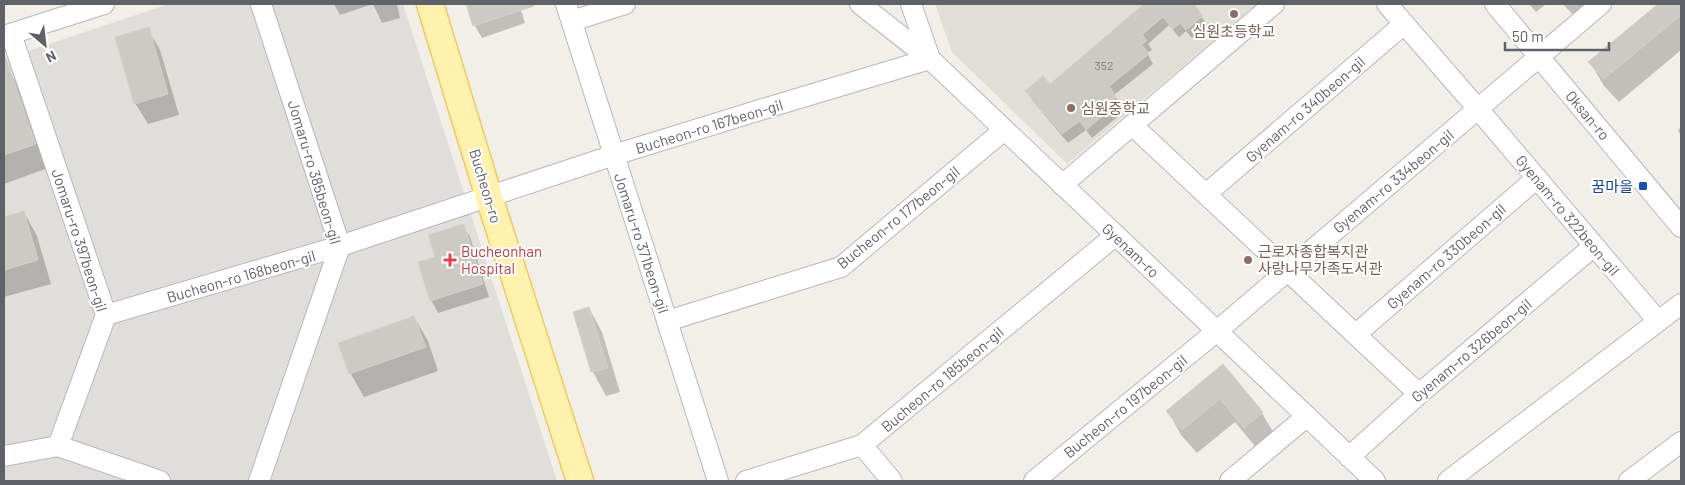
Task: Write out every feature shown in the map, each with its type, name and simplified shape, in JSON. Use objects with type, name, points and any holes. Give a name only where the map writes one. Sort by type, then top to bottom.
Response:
[{"type":"main road","name":"Bucheon-ro","points":[[430,4],[489,197],[580,481]]},
{"type":"street","points":[[8,35],[104,4]]},
{"type":"street","name":"Jomaru-ro 385beon-gil","points":[[259,481],[340,246],[261,4]]},
{"type":"street","points":[[569,12],[625,4]]},
{"type":"street","points":[[860,4],[930,59]]},
{"type":"street","name":"Gyenam-ro","points":[[911,4],[930,59],[1376,481]]},
{"type":"street","points":[[1062,185],[1274,4]]},
{"type":"street","points":[[1386,4],[1478,109]]},
{"type":"street","name":"Oksan-ro","points":[[1495,4],[1681,227]]},
{"type":"street","name":"Gyenam-ro 334beon-gil","points":[[1217,331],[1600,4]]},
{"type":"street","name":"Jomaru-ro 371beon-gil","points":[[569,12],[718,481]]},
{"type":"street","name":"Gyenam-ro 340beon-gil","points":[[1206,194],[1404,24]]},
{"type":"street","name":"Jomaru-ro 397beon-gil","points":[[8,35],[106,315],[58,446]]},
{"type":"street","name":"Bucheon-ro 167beon-gil","points":[[489,197],[614,155],[930,59]]},
{"type":"street","name":"Gyenam-ro 322beon-gil","points":[[1478,109],[1658,322]]},
{"type":"street","points":[[1132,125],[1419,394]]},
{"type":"street","name":"Bucheon-ro 177beon-gil","points":[[667,321],[841,267],[1004,130]]},
{"type":"street","name":"Gyenam-ro 330beon-gil","points":[[1356,334],[1537,178]]},
{"type":"street","name":"Bucheon-ro 168beon-gil","points":[[106,315],[340,246],[489,197]]},
{"type":"street","name":"Bucheon-ro 185beon-gil","points":[[746,481],[862,445],[1116,235]]},
{"type":"street","name":"Gyenam-ro 326beon-gil","points":[[1349,456],[1419,394],[1594,246]]},
{"type":"street","points":[[1448,481],[1681,304]]},
{"type":"street","name":"Bucheon-ro 197beon-gil","points":[[1034,481],[1217,331]]},
{"type":"street","points":[[1230,481],[1307,416]]},
{"type":"street","points":[[1629,481],[1681,442]]},
{"type":"street","points":[[862,445],[892,481]]},
{"type":"street","points":[[4,456],[58,446],[160,481]]},
{"type":"shaded area","points":[[169,4],[403,4],[557,481],[4,481],[4,59]]},
{"type":"shaded area","name":"심원중학교","points":[[935,4],[1257,4],[1067,164],[952,52]]},
{"type":"building","points":[[466,4],[534,4],[534,6],[473,26]]},
{"type":"building","points":[[1144,4],[1194,4],[1203,16],[1186,30],[1180,23],[1173,29],[1163,17],[1142,35],[1147,40],[1142,45],[1149,54],[1109,86],[1116,97],[1114,99],[1118,103],[1086,130],[1080,121],[1062,134],[1025,91],[1043,76],[1050,84]]},
{"type":"building","points":[[1658,4],[1681,4],[1681,15],[1604,79],[1588,62]]},
{"type":"building","points":[[149,27],[168,94],[134,104],[115,37]]},
{"type":"building","points":[[4,56],[36,144],[4,155]]},
{"type":"building","points":[[24,211],[38,260],[4,270],[4,217]]},
{"type":"building","points":[[464,224],[483,284],[430,301],[418,262],[435,257],[428,235]]},
{"type":"building","points":[[589,307],[608,368],[591,372],[573,312]]},
{"type":"building","points":[[414,316],[426,347],[349,374],[338,343]]},
{"type":"building","points":[[1223,364],[1263,412],[1244,428],[1220,399],[1182,430],[1166,411]]},
{"type":"place","name":"심원초등학교","points":[[1234,14]]},
{"type":"place","name":"심원중학교","points":[[1071,108]]},
{"type":"place","name":"꿈마을","points":[[1643,186]]},
{"type":"place","name":"Bucheonhan Hospital","points":[[450,260]]},
{"type":"place","name":"근로자종합복지관 사랑나무가족도서관","points":[[1248,260]]}]
